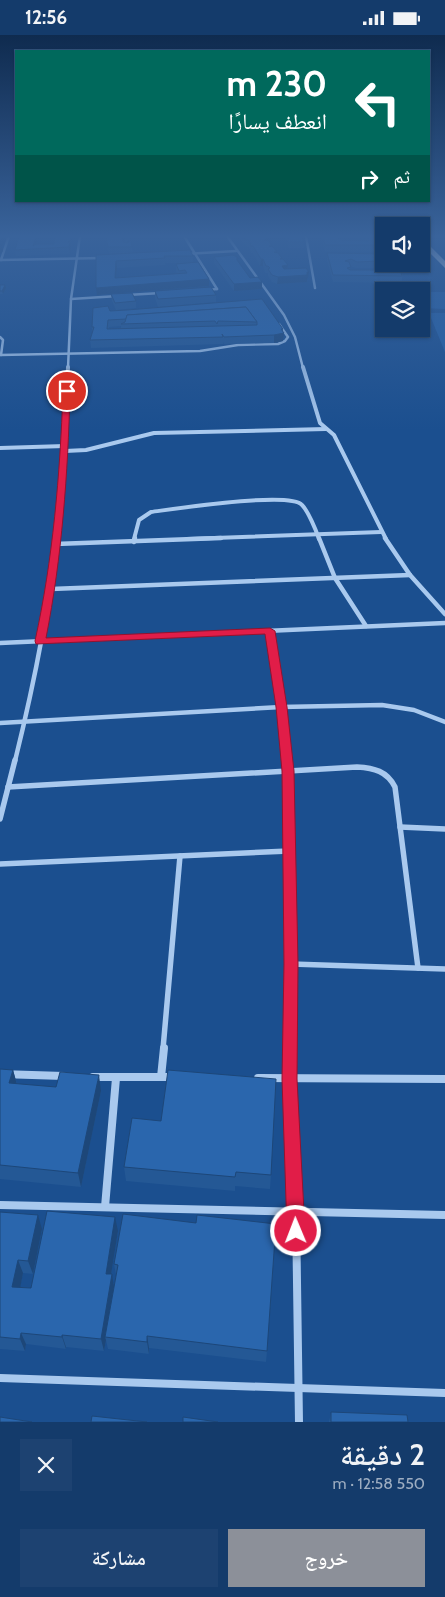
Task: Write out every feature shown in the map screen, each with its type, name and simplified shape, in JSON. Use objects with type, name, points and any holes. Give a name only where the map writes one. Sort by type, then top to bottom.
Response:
[{"type":"street","points":[[0,819],[25,721],[51,589],[65,448],[72,301]]},
{"type":"street","points":[[273,301],[284,315],[295,337],[312,402],[320,423],[334,435],[381,532],[410,575],[445,614]]},
{"type":"street","points":[[0,337],[3,340],[0,355],[200,351],[238,345],[278,344],[285,341],[288,335],[276,320]]},
{"type":"street","points":[[0,447],[86,450],[154,433],[326,429]]},
{"type":"street","points":[[134,542],[137,522],[144,514],[281,498],[291,499],[302,504],[317,533],[335,578],[366,626]]},
{"type":"street","points":[[55,544],[381,532]]},
{"type":"street","points":[[51,589],[410,575]]},
{"type":"street","points":[[0,643],[445,623]]},
{"type":"street","points":[[270,631],[288,771],[291,964],[290,1079],[296,1212],[299,1422]]},
{"type":"street","points":[[0,723],[281,707],[382,705],[414,710],[445,722]]},
{"type":"street","points":[[8,787],[365,767],[380,770],[391,778],[395,787],[418,968]]},
{"type":"street","points":[[400,827],[445,829]]},
{"type":"street","points":[[0,864],[289,851]]},
{"type":"street","points":[[161,1077],[180,856]]},
{"type":"street","points":[[291,964],[445,969]]},
{"type":"street","points":[[0,1074],[67,1076]]},
{"type":"street","points":[[87,1077],[181,1077]]},
{"type":"street","points":[[105,1207],[116,1078]]},
{"type":"street","points":[[250,1078],[445,1079]]},
{"type":"street","points":[[0,1205],[445,1215]]},
{"type":"street","points":[[0,1378],[445,1393]]},
{"type":"shaded area","points":[[430,301],[445,301],[445,309],[430,308]]},
{"type":"shaded area","points":[[430,313],[445,313],[445,352],[430,315]]},
{"type":"building","points":[[114,301],[136,301],[115,303]]},
{"type":"building","points":[[240,301],[263,301],[284,333],[224,337],[222,334],[223,337],[90,340],[94,327],[92,327],[93,308],[108,306],[110,311]],"holes":[[[246,307],[257,322],[257,325],[107,329],[108,320],[126,319],[127,315]]]},
{"type":"building","points":[[246,307],[257,322],[218,321],[217,324],[215,321],[121,324],[125,322],[127,315]]},
{"type":"building","points":[[0,1069],[13,1070],[9,1083],[56,1087],[60,1072],[99,1075],[78,1173],[0,1165]]},
{"type":"building","points":[[168,1070],[276,1079],[271,1175],[236,1172],[235,1177],[124,1167],[132,1118],[161,1121]]},
{"type":"building","points":[[47,1211],[115,1217],[106,1274],[112,1274],[101,1339],[21,1333],[20,1339],[0,1337],[0,1212],[38,1215],[28,1261],[18,1260],[12,1287],[31,1288]]},
{"type":"building","points":[[123,1214],[196,1223],[197,1215],[276,1224],[267,1351],[147,1336],[147,1342],[105,1337],[118,1265],[114,1264]]},
{"type":"building","points":[[331,1412],[407,1415],[408,1422],[331,1422]]},
{"type":"building","points":[[92,1416],[147,1422],[91,1422]]},
{"type":"building","points":[[0,1417],[32,1422],[0,1422]]},
{"type":"building","points":[[183,1417],[218,1422],[183,1422]]},
{"type":"route","points":[[67,391],[65,451],[51,589],[40,641],[270,631],[288,771],[291,964],[290,1079],[296,1231]]}]
